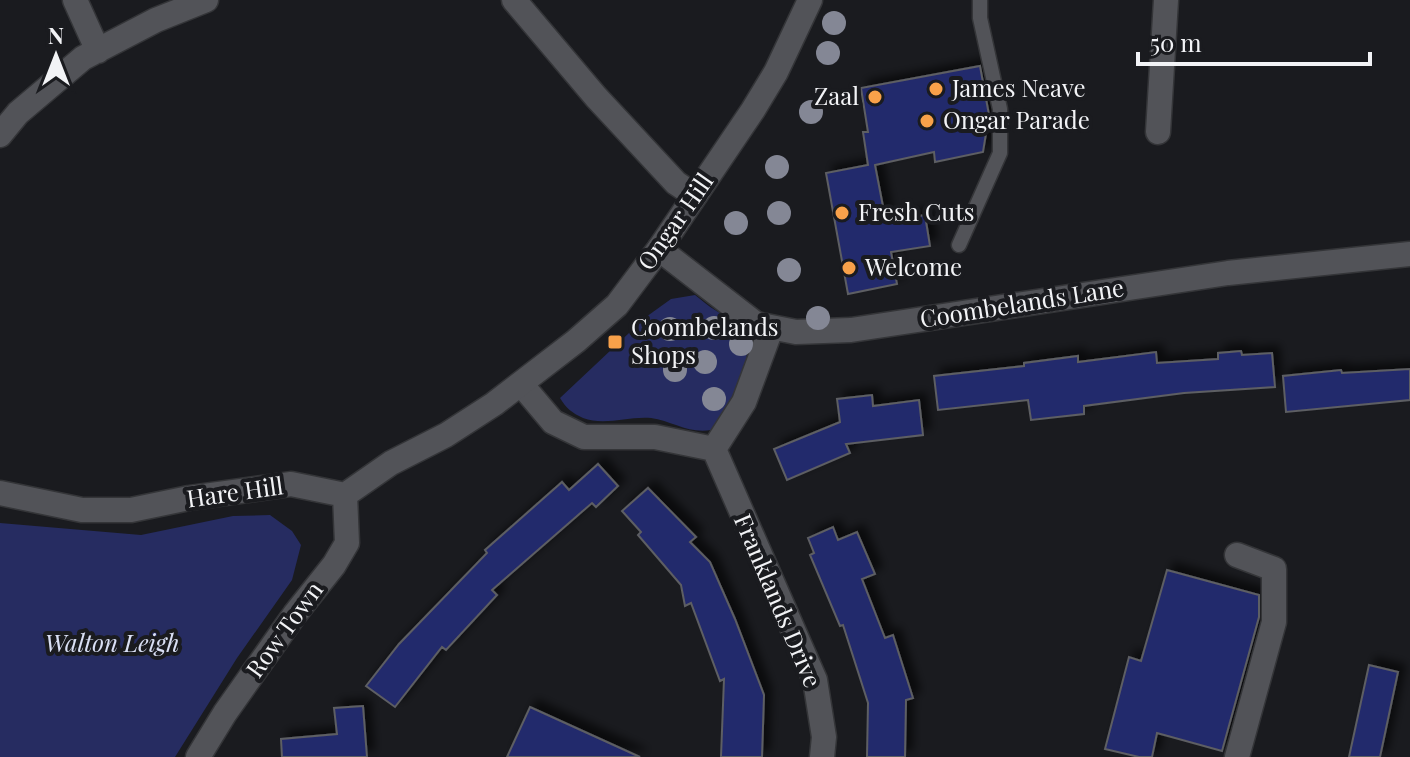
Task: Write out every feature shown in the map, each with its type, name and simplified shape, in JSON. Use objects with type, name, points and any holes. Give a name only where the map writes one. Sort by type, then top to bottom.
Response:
[{"type":"street","points":[[75,0],[98,51]]},
{"type":"street","points":[[0,135],[18,113],[83,58],[156,20],[206,0]]},
{"type":"street","points":[[514,0],[596,97],[676,183],[694,195]]},
{"type":"street","name":"Ongar Hill","points":[[345,495],[391,463],[446,435],[494,404],[617,305],[659,249],[753,110],[776,72],[810,0]]},
{"type":"street","points":[[1158,132],[1166,0]]},
{"type":"street","name":"Coombelands Lane","points":[[659,249],[742,315],[771,329],[796,332],[851,330],[1228,273],[1410,254]]},
{"type":"street","points":[[521,384],[553,422],[584,437],[655,437],[714,449],[744,402],[771,329]]},
{"type":"street","name":"Franklands Drive","points":[[714,449],[815,680],[824,737],[822,757]]},
{"type":"street","name":"Hare Hill","points":[[0,493],[82,510],[131,510],[189,498],[291,484],[345,495]]},
{"type":"street","name":"Row Town","points":[[198,757],[259,665],[347,543],[345,495]]},
{"type":"street","points":[[1237,555],[1274,569],[1274,622],[1237,757]]},
{"type":"lane","points":[[959,245],[1000,153],[1000,109],[980,18],[980,0]]},
{"type":"green space","points":[[695,295],[731,319],[746,345],[744,376],[738,391],[711,430],[688,429],[651,418],[591,420],[565,405],[560,398],[646,317],[671,299]]},
{"type":"green space","name":"Walton Leigh","points":[[270,515],[292,531],[301,545],[292,580],[237,658],[175,757],[0,757],[0,523],[141,535],[233,516]]},
{"type":"building","points":[[980,66],[989,115],[983,152],[935,162],[934,152],[875,165],[886,222],[925,215],[930,246],[891,252],[897,284],[848,294],[826,173],[868,165],[863,132],[868,132],[861,88]]},
{"type":"building","points":[[1241,351],[1242,355],[1272,353],[1275,387],[1184,393],[1084,406],[1084,414],[1031,420],[1028,400],[938,410],[934,376],[1024,366],[1024,363],[1078,356],[1078,362],[1156,352],[1157,363],[1218,359],[1218,353]]},
{"type":"building","points":[[1410,369],[1410,400],[1286,412],[1283,376],[1341,370],[1342,373]]},
{"type":"building","points":[[872,395],[873,406],[919,400],[923,435],[846,444],[850,453],[787,480],[774,449],[840,422],[837,399]]},
{"type":"building","points":[[598,464],[618,486],[596,507],[592,503],[492,590],[497,595],[446,650],[442,647],[395,707],[366,686],[399,644],[487,553],[485,550],[562,482],[569,490]]},
{"type":"building","points":[[648,488],[696,537],[690,542],[710,562],[735,619],[764,695],[762,757],[721,757],[724,679],[720,681],[691,603],[685,606],[681,585],[638,535],[641,532],[622,511]]},
{"type":"building","points":[[833,527],[838,540],[857,532],[875,574],[862,579],[885,638],[893,635],[913,698],[906,700],[905,757],[867,757],[868,703],[843,625],[840,626],[810,555],[814,553],[808,538]]},
{"type":"building","points":[[1167,570],[1259,595],[1259,617],[1222,751],[1157,733],[1152,757],[1105,749],[1129,657],[1141,661]]},
{"type":"building","points":[[1369,665],[1398,672],[1380,757],[1349,757]]},
{"type":"building","points":[[363,706],[367,757],[282,757],[281,739],[337,734],[334,708]]},
{"type":"building","points":[[530,707],[640,757],[507,757]]},
{"type":"place","name":"James Neave","points":[[936,89]]},
{"type":"place","name":"Zaal","points":[[875,97]]},
{"type":"place","name":"Ongar Parade","points":[[927,121]]},
{"type":"place","name":"Fresh Cuts","points":[[842,213]]},
{"type":"place","name":"Welcome","points":[[849,268]]},
{"type":"place","name":"Coombelands Shops","points":[[615,342]]}]
